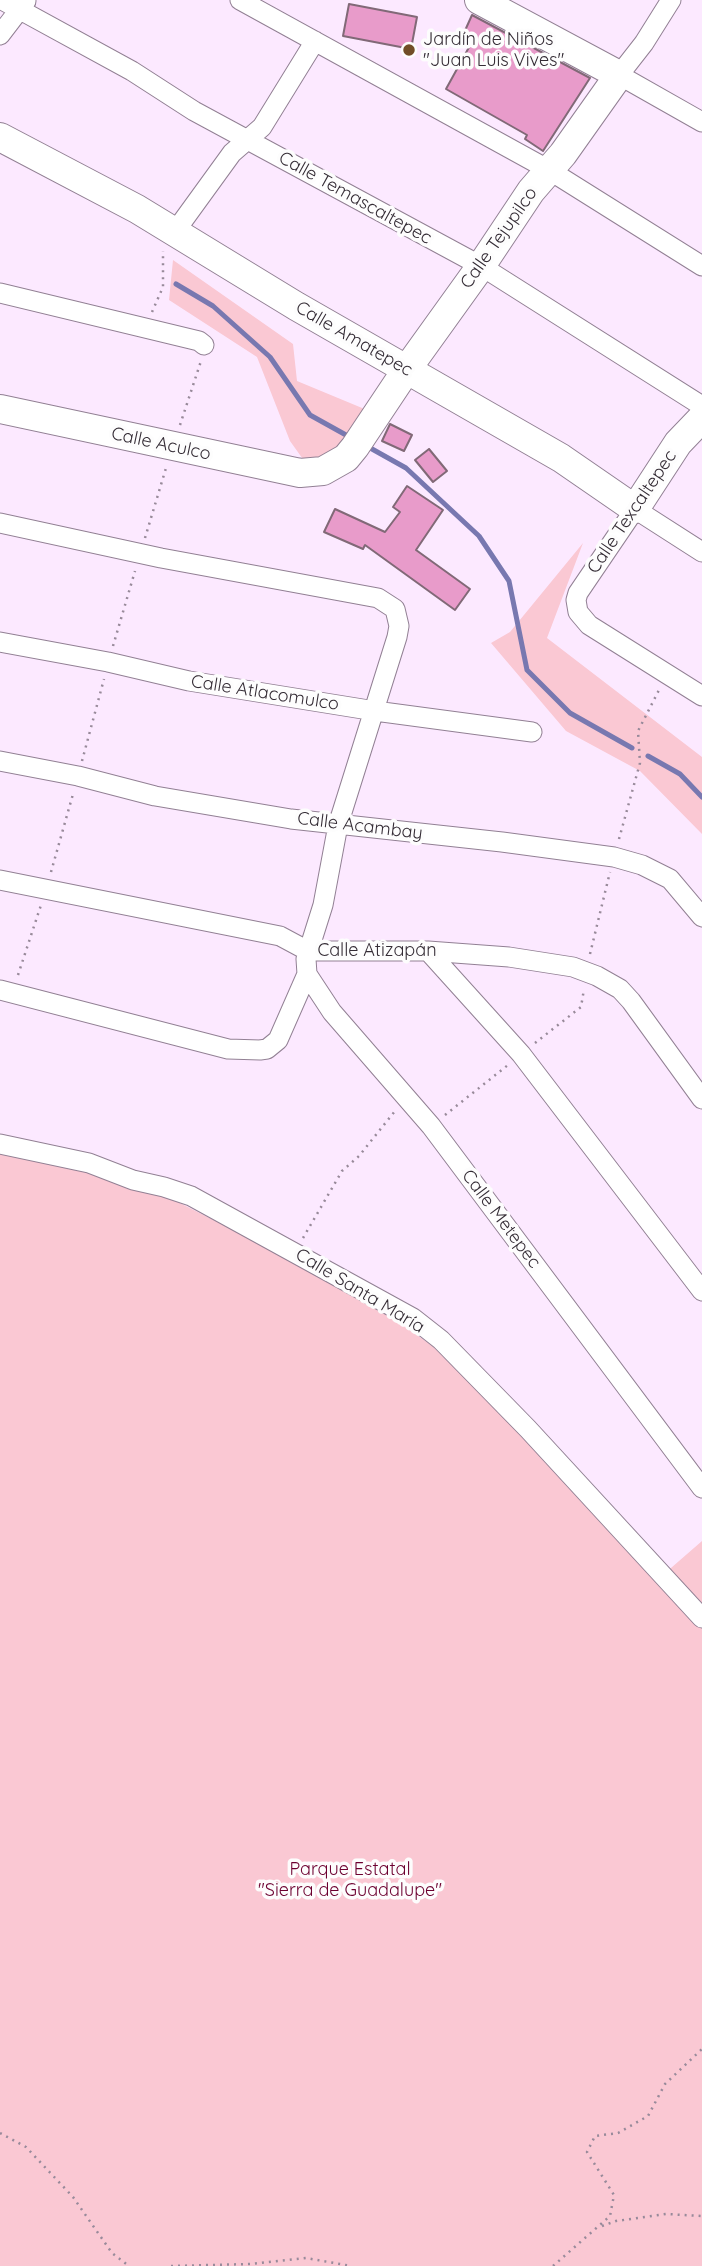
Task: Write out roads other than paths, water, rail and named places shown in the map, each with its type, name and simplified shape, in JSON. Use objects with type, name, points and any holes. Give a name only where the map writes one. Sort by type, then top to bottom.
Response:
[{"type":"street","points":[[240,0],[549,170],[702,266]]},
{"type":"street","points":[[479,0],[702,122]]},
{"type":"street","name":"Calle Tejupilco","points":[[323,471],[346,458],[355,447],[531,191],[563,154],[644,43],[671,0]]},
{"type":"street","points":[[0,35],[16,3]]},
{"type":"street","name":"Calle Temascaltepec","points":[[16,3],[194,111],[481,266],[702,406]]},
{"type":"street","points":[[174,233],[232,153],[262,127],[316,41]]},
{"type":"street","name":"Calle Amatepec","points":[[0,137],[117,198],[561,458],[702,552]]},
{"type":"street","points":[[0,293],[145,327],[199,341],[204,345]]},
{"type":"street","name":"Calle Aculco","points":[[0,409],[300,473],[323,471]]},
{"type":"street","name":"Calle Texcaltepec","points":[[702,418],[678,443],[578,593],[576,600],[578,612],[589,625],[702,696]]},
{"type":"street","points":[[0,523],[378,598],[395,610],[398,626],[375,711],[338,825],[323,905],[308,951],[307,974],[278,1040],[267,1049],[228,1049],[0,990]]},
{"type":"street","name":"Calle Atlacomulco","points":[[0,642],[108,662],[189,681],[375,711],[531,732]]},
{"type":"street","name":"Calle Acambay","points":[[0,761],[78,776],[155,796],[338,825],[614,857],[642,865],[670,879],[702,917]]},
{"type":"street","name":"Calle Atizapán","points":[[0,880],[280,936],[308,951],[428,951],[509,957],[573,967],[620,989],[702,1099]]},
{"type":"street","points":[[428,951],[521,1054],[702,1292]]},
{"type":"street","name":"Calle Metepec","points":[[307,974],[332,1012],[431,1126],[702,1488]]},
{"type":"street","name":"Calle Santa María","points":[[0,1144],[89,1163],[133,1180],[182,1193],[413,1318],[441,1340],[528,1429],[702,1618]]},
{"type":"waterway","points":[[176,284],[213,306],[270,357],[310,415],[346,435]]},
{"type":"waterway","points":[[372,449],[406,468],[479,536],[509,581],[527,670],[570,713],[632,748]]},
{"type":"waterway","points":[[648,756],[680,774],[702,797]]},
{"type":"place","name":"Jardín de Niños \"Juan Luis Vives\"","points":[[409,50]]},
{"type":"park label","name":"Parque Estatal \"Sierra de Guadalupe\"","points":[[350,1880]]}]
